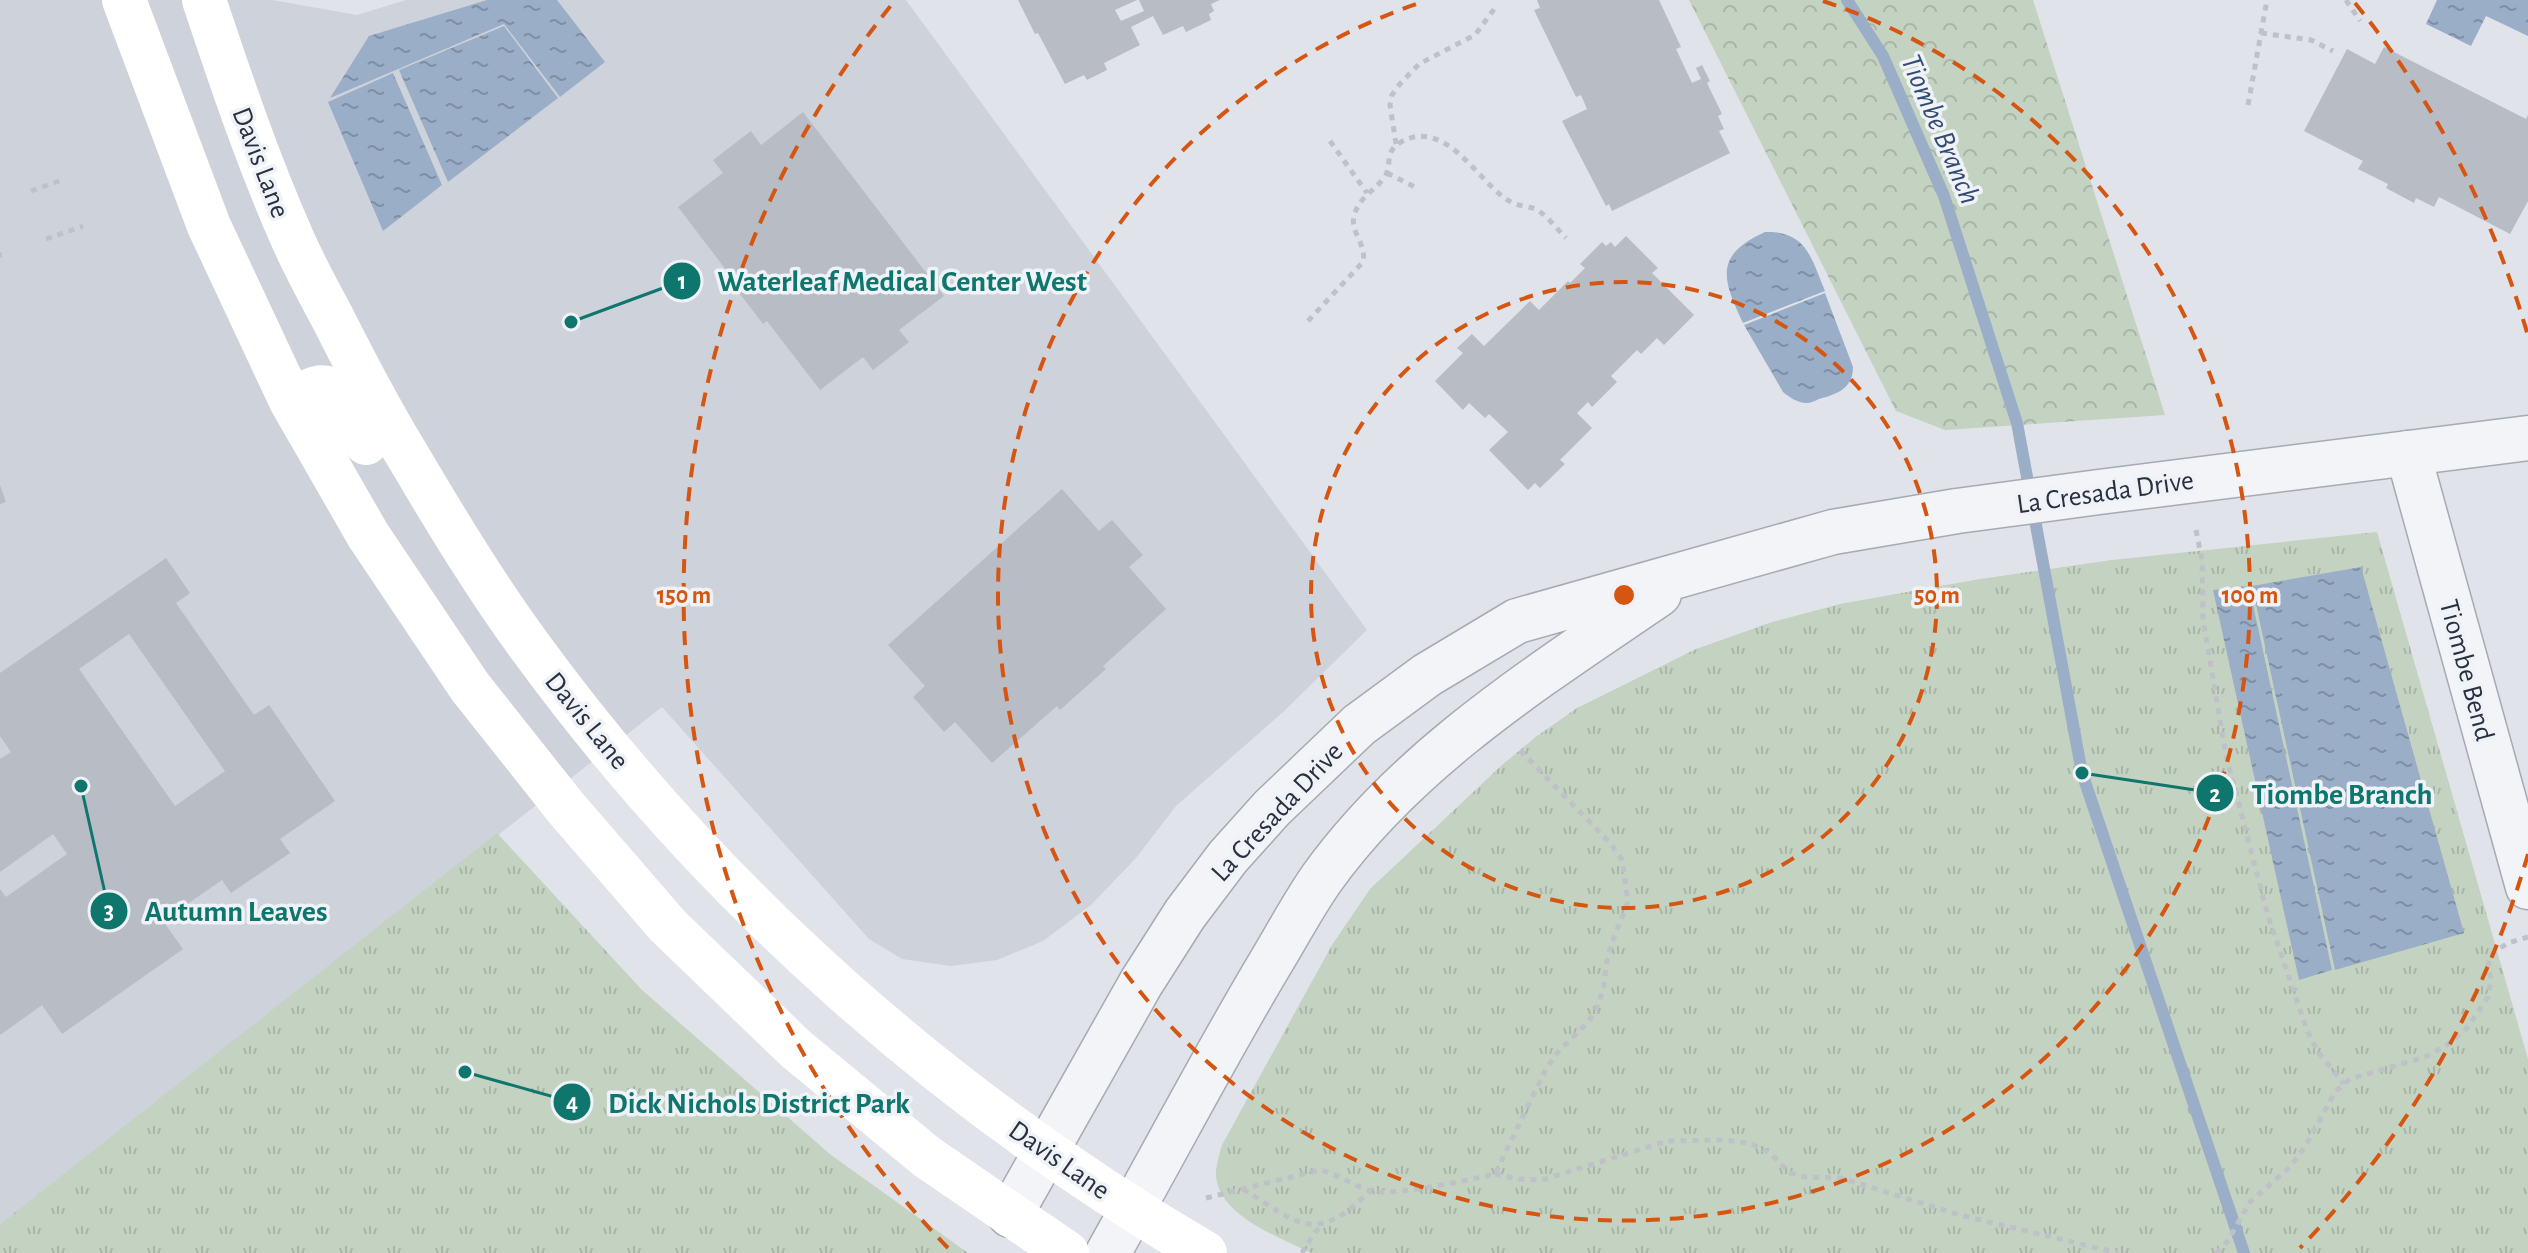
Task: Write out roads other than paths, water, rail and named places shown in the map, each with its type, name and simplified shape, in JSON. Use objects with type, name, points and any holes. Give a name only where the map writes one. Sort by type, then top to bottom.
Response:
[{"type":"main road","points":[[124,0],[209,226],[291,401],[368,535],[470,687],[566,808],[668,926],[796,1049],[927,1157],[1067,1253]]},
{"type":"main road","name":"Davis Lane","points":[[204,0],[250,139],[294,244],[374,400],[456,537],[534,653],[635,779],[731,885],[847,994],[956,1087],[1132,1210],[1205,1253]]},
{"type":"main road","points":[[291,401],[319,386],[336,392],[438,560],[476,601],[534,653]]},
{"type":"street","name":"La Cresada Drive","points":[[1010,1215],[1141,983],[1185,914],[1228,857],[1272,808],[1359,725],[1427,675],[1517,621],[1833,532],[1957,511],[2528,438]]},
{"type":"street","name":"Tiombe Bend","points":[[2408,453],[2528,887]]},
{"type":"street","name":"La Cresada Drive","points":[[1108,1253],[1225,1038],[1322,879],[1358,834],[1403,787],[1497,707],[1688,574]]},
{"type":"water","points":[[487,0],[557,0],[605,62],[560,97],[504,24],[330,98],[369,36]]},
{"type":"water","points":[[2437,0],[2528,0],[2528,36],[2486,16],[2471,46],[2426,24]]},
{"type":"water","points":[[504,26],[558,98],[448,182],[399,70]]},
{"type":"water","points":[[393,73],[442,185],[383,231],[328,102]]},
{"type":"water","points":[[1765,232],[1790,236],[1799,242],[1811,258],[1825,291],[1743,323],[1730,293],[1727,270],[1737,250]]},
{"type":"water","points":[[1825,293],[1853,367],[1852,374],[1847,385],[1838,392],[1803,403],[1783,392],[1744,325]]},
{"type":"water","points":[[2361,567],[2464,933],[2335,970],[2252,586]]},
{"type":"water","points":[[2249,586],[2332,970],[2299,980],[2213,590]]},
{"type":"waterway","name":"Tiombe Branch","points":[[1847,0],[1883,56],[1944,196],[2017,423],[2082,773],[2244,1253]]},
{"type":"place","name":"Waterleaf Medical Center West","points":[[571,322]]},
{"type":"place","name":"Tiombe Branch","points":[[2082,773]]},
{"type":"place","name":"Autumn Leaves","points":[[81,786]]},
{"type":"place","name":"Dick Nichols District Park","points":[[465,1072]]}]
